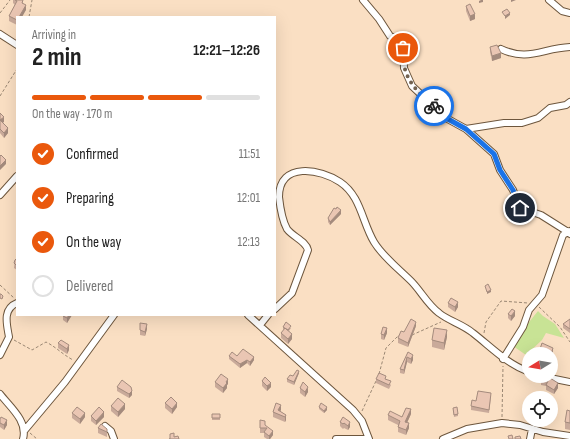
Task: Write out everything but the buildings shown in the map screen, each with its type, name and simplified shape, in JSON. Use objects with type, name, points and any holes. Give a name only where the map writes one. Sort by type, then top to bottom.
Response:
[{"type":"street","points":[[363,0],[379,19],[390,36],[400,39],[402,43],[404,68],[412,86],[446,118],[466,129],[494,154],[500,170],[513,190],[520,208],[541,215],[569,233]]},
{"type":"street","points":[[548,0],[562,10],[570,12]]},
{"type":"street","points":[[0,34],[16,44]]},
{"type":"street","points":[[501,49],[514,55],[532,55],[556,48],[570,47]]},
{"type":"street","points":[[466,129],[504,123],[522,123],[538,118],[550,108],[566,105],[570,102]]},
{"type":"street","points":[[276,308],[292,293],[308,250],[304,244],[288,229],[283,219],[279,196],[283,182],[295,172],[304,170],[326,175],[340,182],[356,199],[374,243],[412,282],[431,306],[447,318],[460,323],[503,359],[522,368]]},
{"type":"street","points":[[0,195],[16,177]]},
{"type":"street","points":[[503,359],[524,327],[529,310],[542,295],[563,235],[569,233]]},
{"type":"street","points":[[0,355],[8,337],[6,325],[8,311],[15,304]]},
{"type":"street","points":[[22,439],[25,430],[80,363],[113,316]]},
{"type":"street","points":[[249,316],[359,416],[368,439],[336,439]]},
{"type":"street","points":[[260,325],[267,316]]},
{"type":"street","points":[[558,380],[570,382]]},
{"type":"street","points":[[0,394],[19,418],[25,430]]},
{"type":"street","points":[[443,439],[467,429],[502,423],[520,425],[568,437]]},
{"type":"street","points":[[105,426],[111,431],[114,439]]},
{"type":"street","points":[[530,439],[532,429]]},
{"type":"path","points":[[0,13],[10,0]]},
{"type":"path","points":[[29,16],[32,0]]},
{"type":"path","points":[[0,96],[16,71]]},
{"type":"path","points":[[0,284],[13,296],[15,304]]},
{"type":"path","points":[[410,335],[414,335],[435,326],[447,318]]},
{"type":"path","points":[[359,416],[378,375],[386,348],[396,336],[404,332]]},
{"type":"path","points":[[8,337],[32,350],[46,342],[56,348],[58,352],[80,363]]},
{"type":"path","points":[[502,423],[503,359]]},
{"type":"path","points":[[25,430],[37,439]]},
{"type":"green space","points":[[538,311],[555,324],[564,338],[546,333],[542,340],[535,347],[522,347],[522,352],[513,346],[513,342]]},
{"type":"way so far","points":[[403,48],[404,68],[407,78],[412,86],[434,106]]},
{"type":"route","points":[[434,106],[446,118],[466,129],[494,154],[500,170],[513,190],[520,208]]}]
